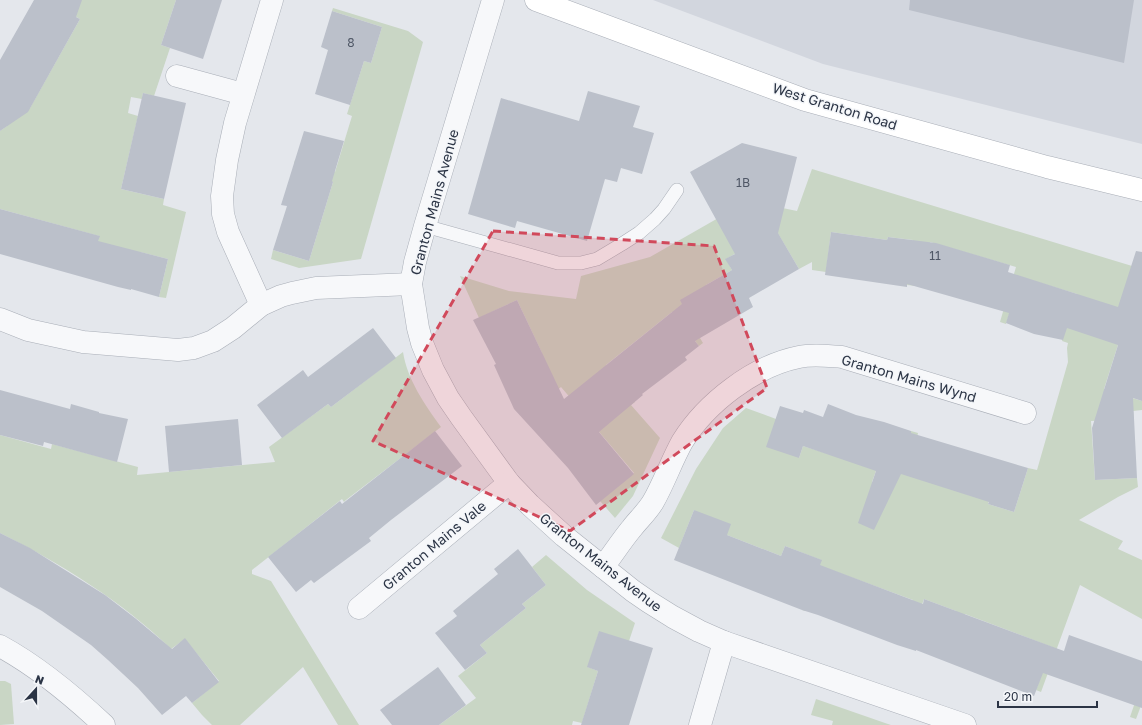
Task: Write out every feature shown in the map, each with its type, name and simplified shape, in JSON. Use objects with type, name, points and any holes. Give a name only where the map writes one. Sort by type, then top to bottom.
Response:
[{"type":"street","points":[[262,305],[228,232],[223,214],[222,196],[226,166],[235,123],[272,0]]},
{"type":"street","name":"Granton Mains Avenue","points":[[492,0],[425,226],[415,262],[411,284],[422,343],[433,370],[448,398],[509,483],[530,505],[552,526],[633,591],[673,617],[698,631],[724,642],[965,725]]},
{"type":"street","name":"West Granton Road","points":[[536,0],[805,100],[1047,167],[1142,190]]},
{"type":"street","points":[[177,76],[243,94]]},
{"type":"street","points":[[0,319],[28,330],[83,342],[178,350],[194,348],[214,340],[233,328],[262,305],[281,296],[316,288],[411,284]]},
{"type":"street","name":"Granton Mains Wynd","points":[[603,567],[632,527],[652,504],[662,487],[679,448],[701,417],[714,404],[749,378],[784,362],[799,357],[842,357],[1025,413]]},
{"type":"street","name":"Granton Mains Vale","points":[[359,608],[509,483]]},
{"type":"street","points":[[700,725],[724,642]]},
{"type":"street","points":[[0,646],[40,672],[104,725]]},
{"type":"lane","points":[[425,226],[558,263],[580,264],[597,259],[638,233],[664,209],[677,190]]},
{"type":"highlighted area","points":[[493,231],[714,246],[767,388],[570,531],[373,441]]},
{"type":"shaded area","points":[[653,0],[1142,0],[1142,144],[823,64]]},
{"type":"green space","points":[[46,0],[176,0],[161,45],[170,48],[154,96],[143,93],[142,99],[131,97],[128,113],[138,116],[121,189],[164,199],[163,205],[186,212],[166,298],[159,297],[168,259],[140,252],[88,278],[99,236],[0,209],[0,131],[7,126],[0,117],[30,108],[80,19]]},
{"type":"green space","points":[[333,8],[408,31],[423,42],[361,259],[299,268],[271,259],[273,250],[309,261],[333,182],[298,171],[300,165],[294,163],[295,160],[335,172],[352,116],[347,114],[364,61],[371,63],[382,27],[332,11]]},
{"type":"green space","points":[[812,169],[1142,269],[1104,389],[1142,401],[1142,410],[1133,411],[1134,419],[1091,421],[1095,480],[1137,478],[1138,487],[1079,520],[1123,541],[1118,549],[1142,560],[1142,619],[1080,585],[1041,692],[1036,690],[1052,647],[965,614],[949,657],[956,611],[924,599],[917,619],[913,600],[826,568],[805,611],[802,610],[821,560],[785,546],[781,556],[727,535],[694,510],[679,548],[661,538],[696,469],[723,428],[746,408],[776,419],[799,458],[803,446],[877,468],[872,482],[897,475],[911,431],[918,433],[917,438],[989,501],[988,504],[1014,512],[1028,468],[1037,470],[1068,362],[1068,343],[1062,341],[1077,294],[1021,277],[1006,324],[1000,322],[1016,267],[930,242],[917,286],[907,285],[913,240],[888,237],[887,240],[831,232],[826,272],[812,270],[812,262],[799,269],[776,230],[726,259],[732,270],[706,285],[700,338],[703,343],[699,346],[672,312],[606,365],[635,402],[631,405],[660,438],[633,496],[615,518],[600,501],[634,473],[561,387],[528,415],[542,353],[517,300],[479,318],[460,276],[509,291],[576,299],[581,276],[650,257],[748,201],[797,211]]},
{"type":"green space","points":[[403,352],[408,372],[413,382],[423,401],[441,427],[344,502],[342,499],[252,570],[252,574],[271,581],[359,725],[338,725],[303,667],[240,725],[212,725],[192,703],[219,681],[185,639],[171,649],[132,615],[68,570],[0,533],[0,435],[51,449],[52,444],[138,467],[137,475],[275,462],[269,447],[328,404],[331,407]]},
{"type":"green space","points":[[546,555],[587,590],[635,623],[629,641],[599,632],[588,667],[598,671],[582,723],[573,721],[572,725],[439,725],[476,698],[458,676],[487,653],[480,645],[526,608],[522,604],[546,585],[532,567]]},
{"type":"green space","points":[[0,681],[5,681],[11,684],[14,724],[0,725]]},
{"type":"green space","points":[[1142,682],[1142,703],[1136,719],[1130,717]]},
{"type":"green space","points":[[816,699],[891,725],[832,725],[833,721],[811,715]]},
{"type":"building","points":[[34,0],[82,0],[76,17],[80,19],[28,112],[0,131],[0,60]]},
{"type":"building","points":[[176,0],[222,0],[203,59],[161,45]]},
{"type":"building","points":[[910,0],[1134,0],[1124,63],[909,10]]},
{"type":"building","points":[[332,11],[382,27],[371,63],[364,61],[350,105],[315,94],[328,50],[321,47]]},
{"type":"building","points":[[588,91],[640,106],[633,127],[654,133],[642,174],[621,168],[617,182],[605,179],[587,241],[517,221],[515,228],[468,214],[501,98],[579,121]]},
{"type":"building","points":[[143,93],[186,103],[164,199],[121,189]]},
{"type":"building","points":[[304,131],[344,141],[309,261],[273,250],[287,206],[281,205]]},
{"type":"building","points":[[742,143],[797,157],[778,233],[799,269],[749,298],[753,307],[695,341],[699,346],[685,357],[687,360],[642,394],[643,395],[599,432],[634,474],[596,505],[568,468],[514,409],[494,365],[496,364],[473,320],[517,300],[564,399],[682,304],[680,300],[732,270],[725,259],[735,254],[690,172]]},
{"type":"building","points":[[0,209],[100,236],[98,241],[168,259],[159,297],[0,254]]},
{"type":"building","points":[[831,232],[887,240],[888,237],[936,243],[1010,265],[1008,272],[1118,307],[1136,251],[1142,252],[1142,401],[1133,398],[1137,478],[1095,480],[1092,428],[1118,345],[1067,328],[1063,340],[1034,334],[1006,323],[1009,313],[907,284],[907,287],[825,275]]},
{"type":"building","points":[[373,328],[396,358],[331,407],[328,404],[282,438],[257,405],[303,370],[308,377]]},
{"type":"building","points":[[0,390],[70,409],[71,404],[99,413],[128,419],[117,462],[44,442],[43,446],[0,435]]},
{"type":"building","points":[[828,404],[856,415],[911,431],[911,433],[1028,468],[1014,512],[988,504],[989,502],[901,474],[874,530],[858,523],[876,471],[803,446],[799,458],[766,447],[780,406],[803,413],[804,410],[823,417]]},
{"type":"building","points":[[238,419],[242,465],[169,472],[165,426]]},
{"type":"building","points":[[435,431],[462,466],[369,538],[371,541],[314,583],[311,580],[296,592],[268,557],[340,501],[342,504]]},
{"type":"building","points":[[694,510],[731,524],[727,535],[781,556],[785,546],[822,560],[820,565],[923,604],[924,599],[1064,651],[1069,635],[1142,661],[1142,708],[1043,673],[1034,696],[916,650],[897,645],[802,610],[674,560]]},
{"type":"building","points":[[0,533],[30,548],[105,595],[172,649],[185,638],[219,682],[192,703],[186,696],[162,715],[138,688],[91,645],[42,611],[0,587]]},
{"type":"building","points":[[518,549],[546,585],[522,604],[526,608],[480,645],[487,653],[465,670],[435,633],[457,616],[453,611],[498,574],[494,569]]},
{"type":"building","points":[[599,631],[653,648],[629,725],[581,725],[598,671],[587,667]]},
{"type":"building","points":[[438,667],[466,705],[439,725],[392,725],[380,710]]}]
